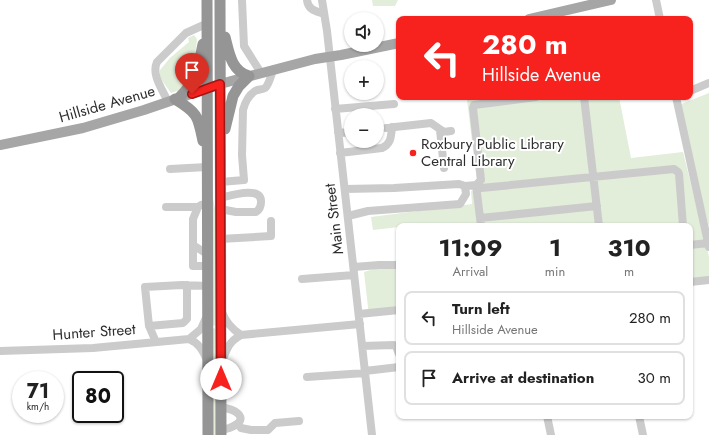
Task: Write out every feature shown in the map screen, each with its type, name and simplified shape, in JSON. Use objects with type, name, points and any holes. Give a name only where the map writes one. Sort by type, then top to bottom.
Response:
[{"type":"highway","points":[[207,0],[207,166],[203,204],[208,286],[208,435]]},
{"type":"highway","points":[[220,0],[221,433]]},
{"type":"highway","points":[[220,20],[232,62],[241,72],[254,75]]},
{"type":"highway","points":[[207,166],[201,130],[196,116],[192,110],[174,100],[189,87],[195,76],[208,26]]},
{"type":"highway","points":[[220,153],[232,99],[236,90],[254,75]]},
{"type":"main road","points":[[542,16],[611,0]]},
{"type":"main road","name":"Hillside Avenue","points":[[0,145],[83,128],[220,84],[315,59],[396,44]]},
{"type":"street","points":[[242,0],[244,46],[254,75],[256,90]]},
{"type":"street","points":[[307,0],[310,9],[324,14]]},
{"type":"street","name":"Main Street","points":[[322,0],[330,57],[372,435]]},
{"type":"street","points":[[656,0],[659,16]]},
{"type":"street","points":[[174,100],[155,73],[155,66],[157,62],[186,33],[208,26]]},
{"type":"street","points":[[220,182],[244,180],[242,155],[243,110],[247,98],[256,90],[265,88],[268,84],[273,70]]},
{"type":"street","points":[[693,90],[709,84]]},
{"type":"street","points":[[476,185],[481,180],[473,108],[474,105],[513,100]]},
{"type":"street","points":[[584,100],[599,223]]},
{"type":"street","points":[[677,100],[709,245],[693,245]]},
{"type":"street","points":[[335,109],[394,104]]},
{"type":"street","points":[[340,153],[382,148],[386,146],[391,140],[389,128],[431,123],[444,132],[451,131]]},
{"type":"street","points":[[440,130],[444,168]]},
{"type":"street","points":[[338,132],[344,133]]},
{"type":"street","points":[[170,169],[207,166]]},
{"type":"street","points":[[344,189],[459,184],[465,186],[476,185],[481,188],[671,168],[676,170],[679,174],[684,223]]},
{"type":"street","points":[[476,185],[481,222],[597,206]]},
{"type":"street","points":[[348,216],[368,211],[460,204],[466,194],[465,186]]},
{"type":"street","points":[[166,207],[203,204]]},
{"type":"street","points":[[203,204],[193,219],[194,266],[207,266]]},
{"type":"street","points":[[220,239],[272,236],[271,221]]},
{"type":"street","points":[[193,245],[207,254]]},
{"type":"street","points":[[302,279],[354,271],[379,265],[396,265]]},
{"type":"street","points":[[693,282],[709,280]]},
{"type":"street","points":[[156,342],[148,326],[145,287],[187,285],[208,286]]},
{"type":"street","points":[[148,326],[183,323],[187,319],[187,285]]},
{"type":"street","points":[[221,306],[228,324],[241,335]]},
{"type":"street","points":[[359,314],[396,310]]},
{"type":"street","points":[[189,339],[201,329],[208,315]]},
{"type":"street","points":[[221,365],[229,345],[234,339],[241,335],[360,324]]},
{"type":"street","points":[[189,339],[195,341],[200,347],[208,363]]},
{"type":"street","name":"Hunter Street","points":[[0,351],[93,348],[189,339]]},
{"type":"street","points":[[362,346],[396,346]]},
{"type":"street","points":[[307,377],[365,372],[396,367]]},
{"type":"street","points":[[221,407],[236,412],[240,420],[234,427],[221,433]]},
{"type":"street","points":[[548,419],[551,435]]},
{"type":"street","points":[[640,419],[643,435]]},
{"type":"street","points":[[238,424],[241,428],[268,430],[275,423],[299,421]]},
{"type":"green space","points":[[372,0],[398,0],[395,6],[373,6]]},
{"type":"green space","points":[[194,35],[197,39],[193,73],[180,90],[171,93],[161,79],[160,70],[170,58],[189,42],[188,38]]},
{"type":"green space","points":[[709,93],[709,227],[689,152],[679,105]]},
{"type":"green space","points":[[467,100],[620,100],[631,158],[683,152],[709,257],[709,279],[693,286],[693,223],[396,223],[396,227],[373,230],[371,217],[472,204],[471,191],[478,190]]},
{"type":"green space","points":[[213,198],[216,214],[217,326],[212,325]]},
{"type":"green space","points":[[380,267],[396,269],[396,313],[369,316],[364,272]]},
{"type":"green space","points":[[212,328],[217,329],[217,435],[212,435]]},
{"type":"place","name":"Roxbury Public Library Central Library","points":[[413,153]]},
{"type":"route","points":[[192,94],[220,84],[221,379]]}]
